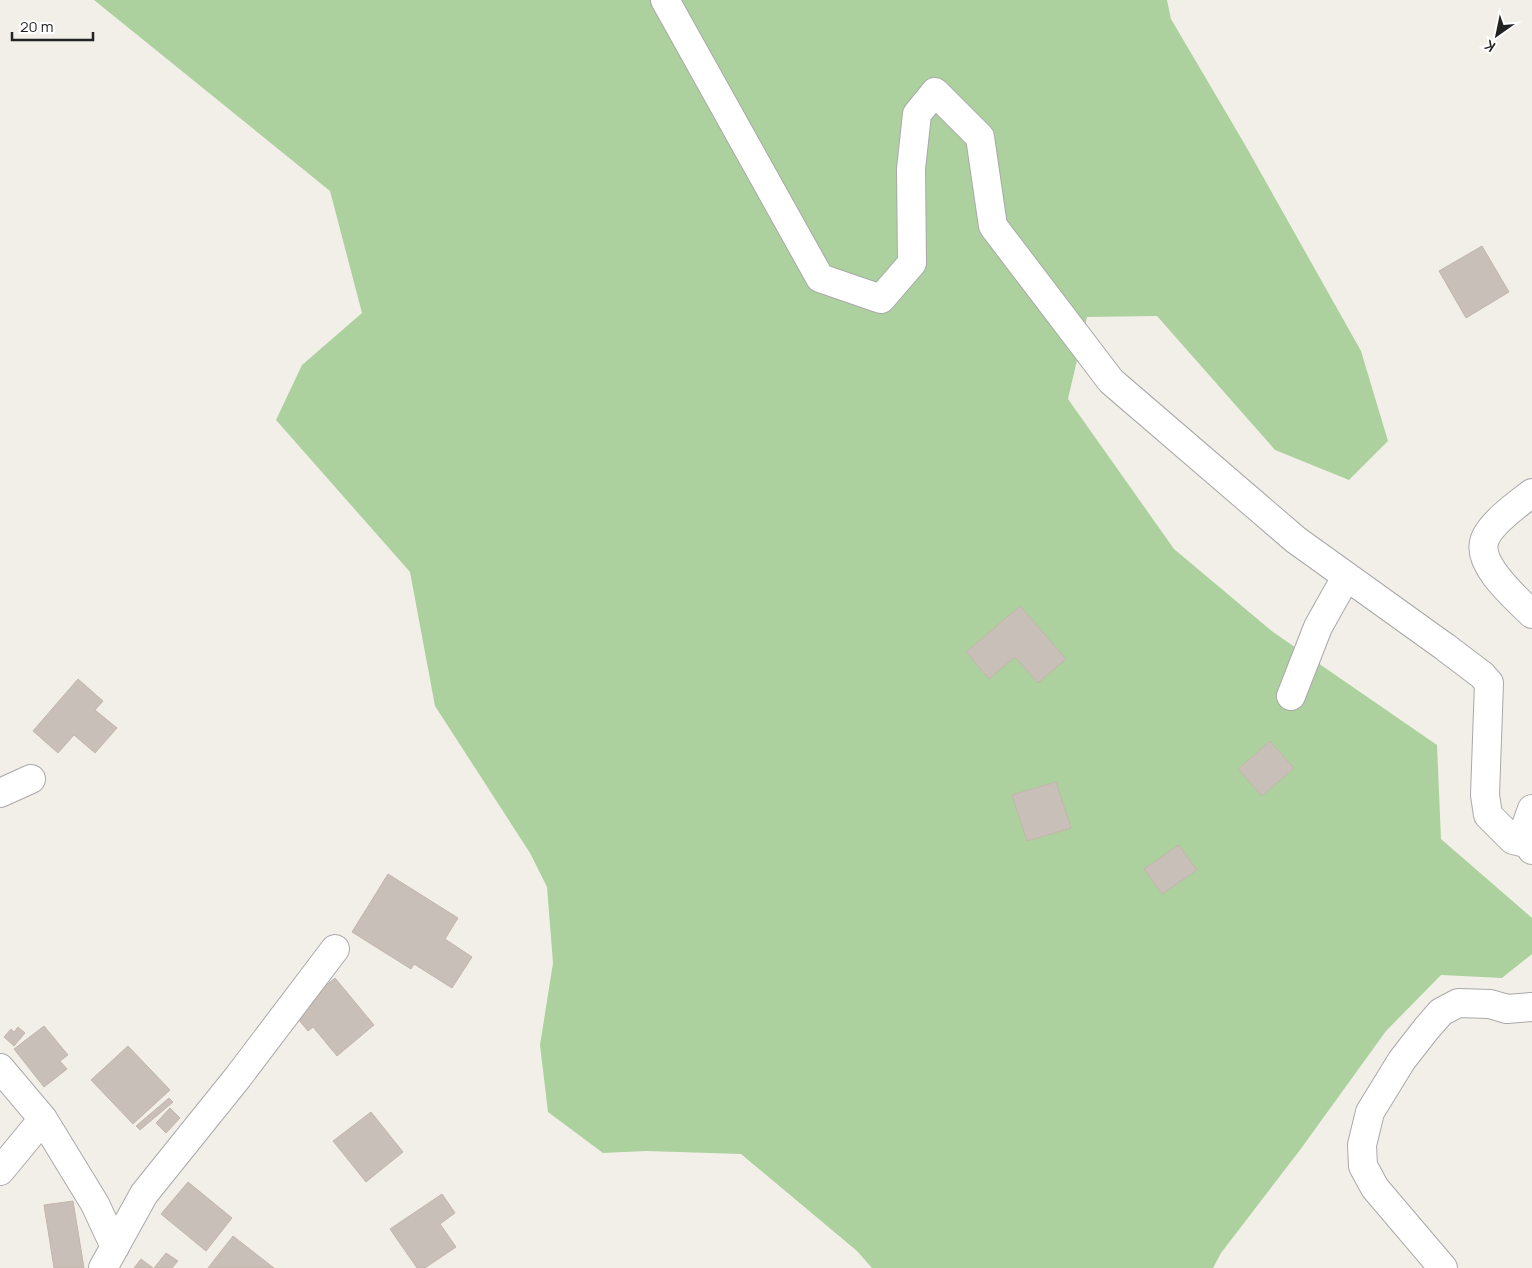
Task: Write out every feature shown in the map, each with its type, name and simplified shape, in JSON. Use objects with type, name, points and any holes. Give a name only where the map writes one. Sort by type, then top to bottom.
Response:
[{"type":"street","points":[[664,0],[820,278],[881,299],[912,263],[911,169],[916,114],[935,92],[980,137],[993,226],[1111,381],[1296,540],[1453,653],[1482,675],[1489,683],[1485,795],[1488,815],[1513,840],[1531,847]]},
{"type":"street","points":[[1532,493],[1510,510],[1491,530],[1484,540],[1484,551],[1486,562],[1501,582],[1532,614]]},
{"type":"street","points":[[1291,696],[1318,626],[1346,577]]},
{"type":"street","points":[[0,793],[31,779]]},
{"type":"street","points":[[1531,847],[1526,826],[1532,808]]},
{"type":"street","points":[[109,1257],[144,1194],[238,1077],[335,949]]},
{"type":"street","points":[[1443,1268],[1375,1188],[1363,1166],[1362,1145],[1370,1112],[1402,1060],[1441,1012],[1458,1003],[1490,1004],[1507,1008],[1532,1008]]},
{"type":"street","points":[[0,1068],[42,1119],[94,1204],[109,1257]]},
{"type":"street","points":[[0,1171],[42,1119]]},
{"type":"green space","points":[[94,0],[1167,0],[1171,19],[1244,143],[1361,351],[1388,441],[1349,480],[1275,450],[1157,316],[1087,317],[1068,399],[1174,549],[1273,632],[1437,745],[1441,839],[1532,918],[1532,954],[1502,978],[1441,975],[1386,1031],[1300,1150],[1221,1253],[1213,1268],[872,1268],[857,1251],[741,1154],[646,1151],[603,1153],[548,1112],[540,1045],[553,963],[547,887],[530,853],[435,706],[410,572],[276,420],[302,365],[362,313],[330,191]]},
{"type":"building","points":[[1482,246],[1509,292],[1466,318],[1439,271]]},
{"type":"building","points":[[1020,606],[1066,659],[1038,683],[1015,657],[989,679],[966,652]]},
{"type":"building","points":[[78,679],[103,701],[95,710],[117,728],[95,753],[74,735],[58,753],[33,731]]},
{"type":"building","points":[[1270,741],[1294,768],[1262,796],[1238,769]]},
{"type":"building","points":[[1056,782],[1071,828],[1027,841],[1012,795]]},
{"type":"building","points":[[1179,845],[1197,870],[1162,894],[1144,869]]},
{"type":"building","points":[[388,874],[458,918],[445,939],[472,957],[452,988],[414,964],[411,969],[352,932]]},
{"type":"building","points":[[335,978],[374,1025],[337,1056],[313,1027],[308,1031],[293,1013]]},
{"type":"building","points":[[44,1026],[68,1055],[60,1061],[67,1069],[44,1087],[14,1049]]},
{"type":"building","points":[[18,1027],[25,1033],[14,1046],[4,1037],[11,1029],[14,1032]]},
{"type":"building","points":[[128,1046],[170,1090],[133,1124],[91,1080]]},
{"type":"building","points":[[169,1098],[173,1102],[140,1130],[136,1126]]},
{"type":"building","points":[[170,1108],[180,1118],[166,1133],[156,1123]]},
{"type":"building","points":[[371,1112],[403,1152],[366,1182],[333,1141]]},
{"type":"building","points":[[188,1182],[232,1218],[206,1251],[161,1214]]},
{"type":"building","points":[[442,1194],[455,1213],[440,1224],[456,1247],[425,1268],[417,1268],[390,1229]]},
{"type":"building","points":[[73,1201],[84,1268],[54,1268],[44,1205]]},
{"type":"building","points":[[233,1236],[274,1268],[208,1268]]},
{"type":"building","points":[[166,1253],[178,1261],[172,1268],[154,1268]]},
{"type":"building","points":[[141,1259],[153,1268],[134,1268]]}]
